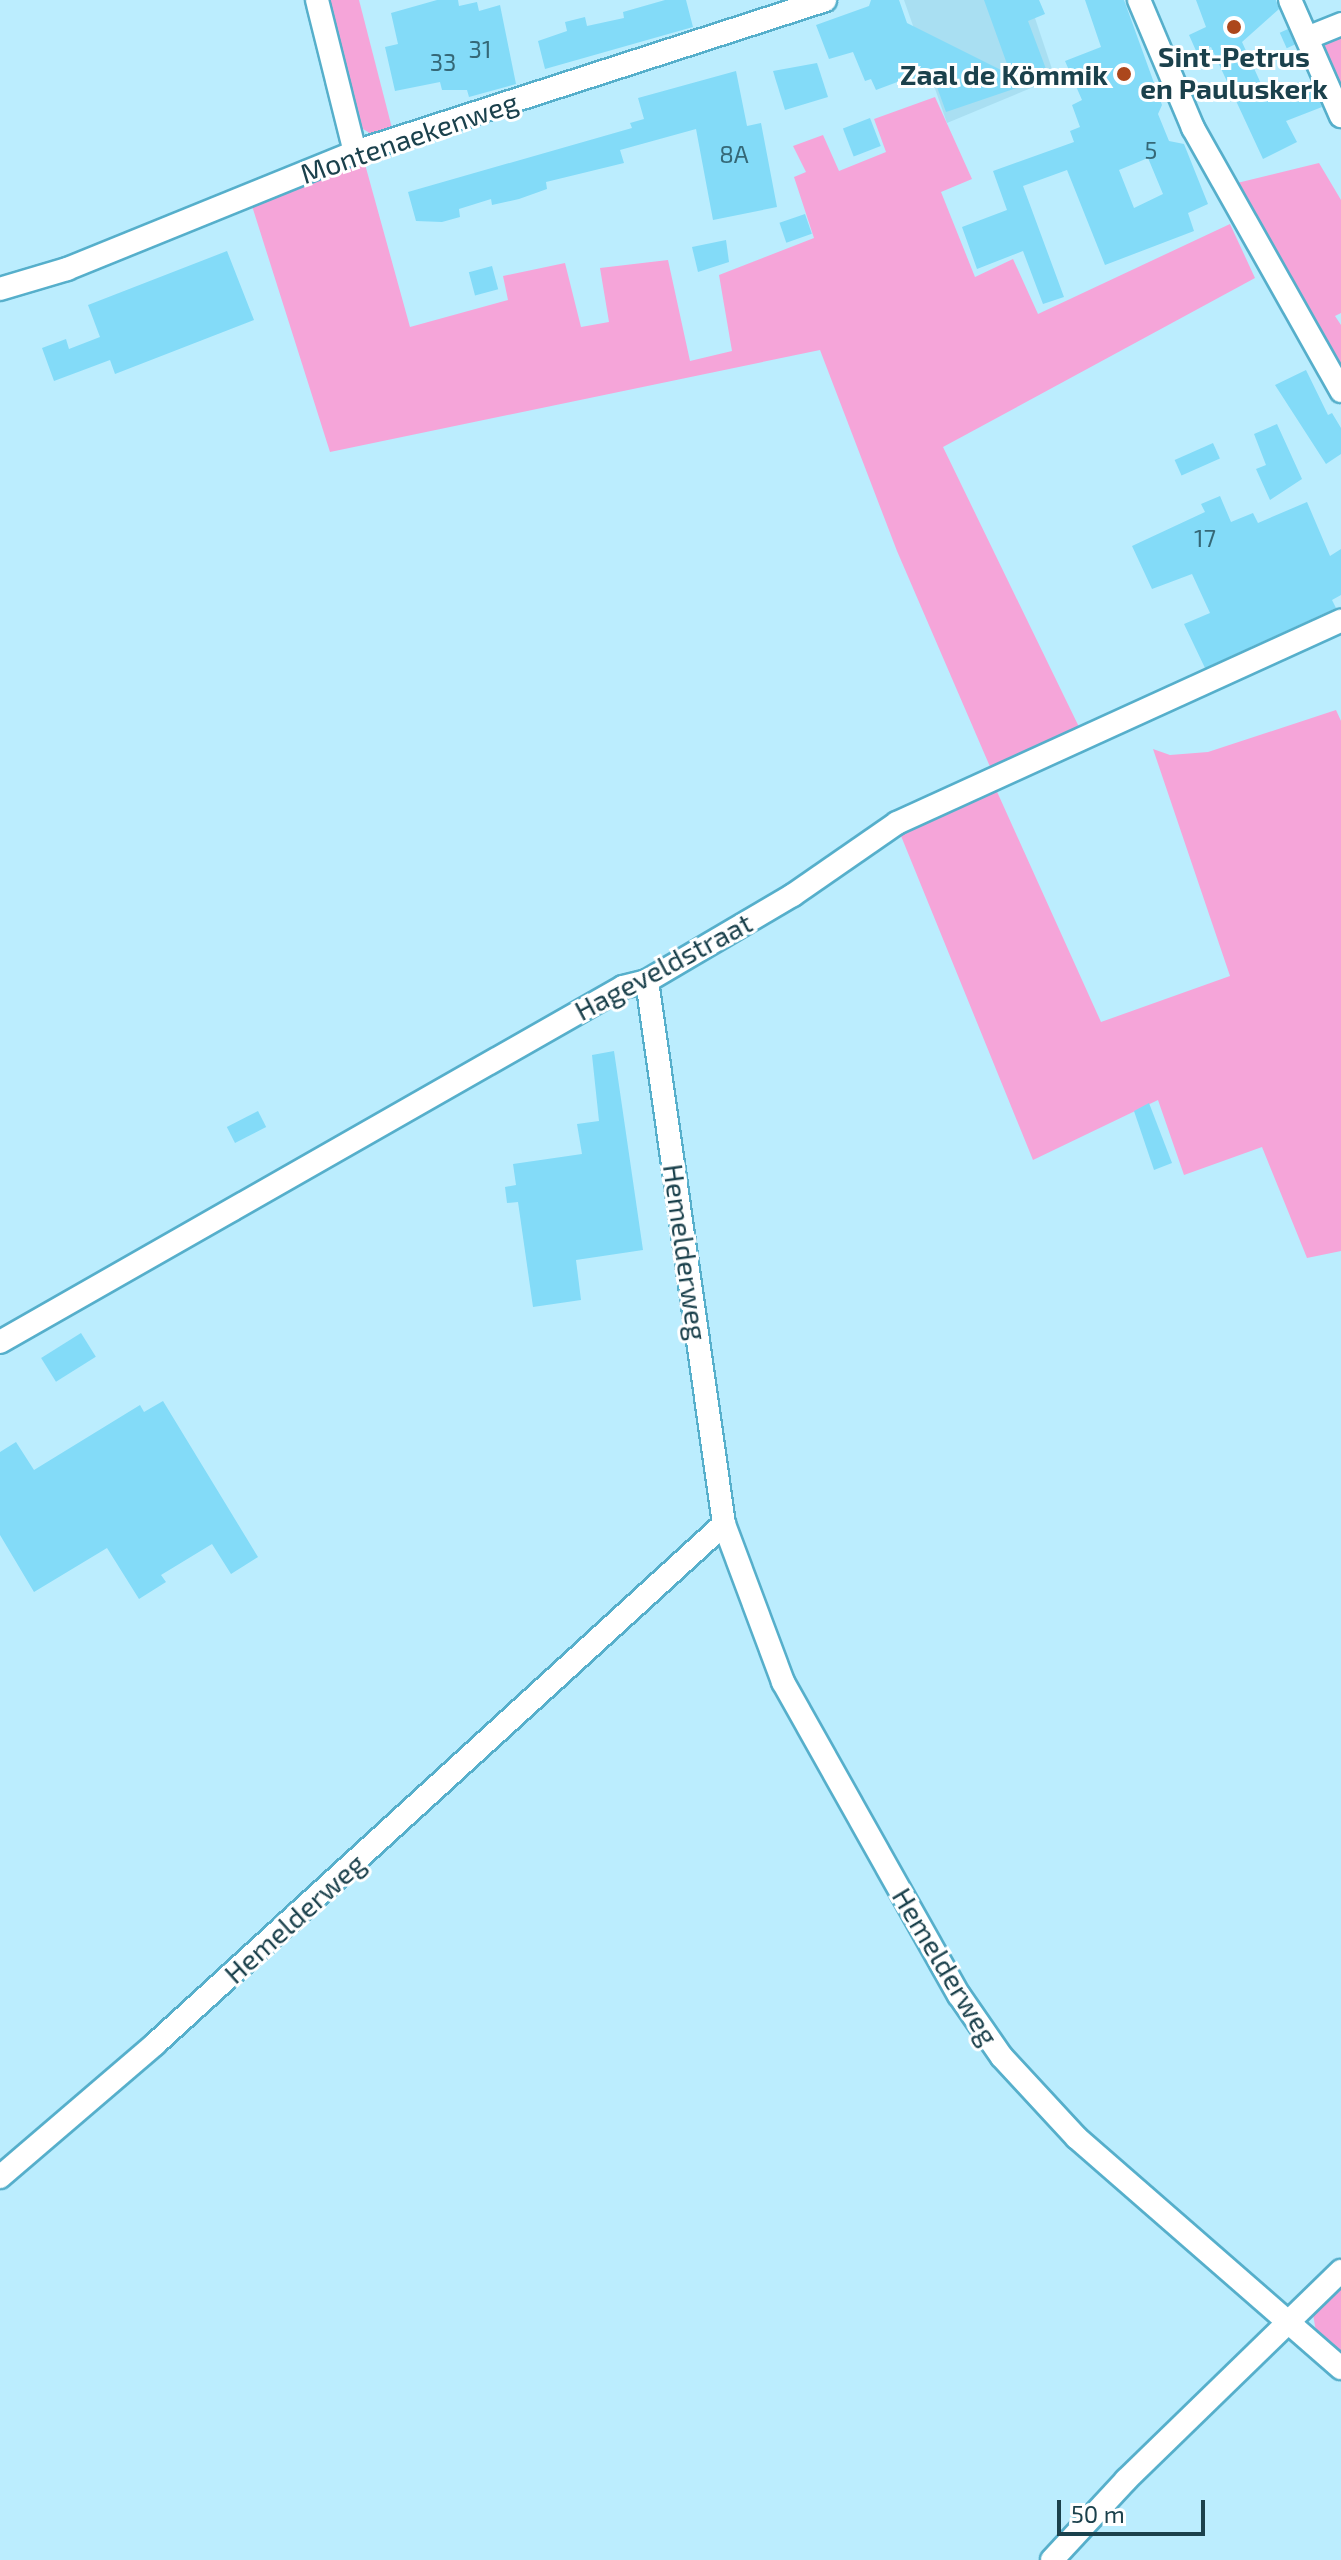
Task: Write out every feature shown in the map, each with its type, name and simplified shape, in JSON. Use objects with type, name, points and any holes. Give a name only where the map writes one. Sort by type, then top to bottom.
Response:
[{"type":"street","points":[[317,0],[355,152]]},
{"type":"street","name":"Montenaekenweg","points":[[0,289],[67,269],[355,152],[825,0]]},
{"type":"street","points":[[1139,0],[1193,128],[1341,391]]},
{"type":"street","points":[[1290,0],[1341,116]]},
{"type":"street","points":[[1307,38],[1341,24]]},
{"type":"street","name":"Hageveldstraat","points":[[0,1342],[623,987],[647,981],[793,895],[897,823],[1341,621]]},
{"type":"street","name":"Hemelderweg","points":[[647,981],[724,1524],[783,1682],[959,1995],[1002,2057],[1077,2138],[1341,2368]]},
{"type":"street","name":"Hemelderweg","points":[[0,2177],[155,2044],[724,1524]]},
{"type":"street","points":[[1052,2560],[1287,2321],[1341,2271]]},
{"type":"shaded area","points":[[326,0],[359,0],[393,132],[373,135],[363,129]]},
{"type":"shaded area","points":[[904,0],[1029,0],[1055,78],[947,123]]},
{"type":"shaded area","points":[[1341,33],[1341,126],[1314,44]]},
{"type":"shaded area","points":[[935,97],[972,179],[941,192],[975,277],[1013,259],[1038,314],[1230,224],[1255,278],[943,447],[1080,729],[991,769],[897,551],[820,350],[330,452],[252,206],[363,157],[410,327],[508,300],[503,276],[565,263],[581,327],[609,322],[600,268],[668,260],[690,361],[732,351],[719,275],[814,238],[794,177],[806,172],[793,146],[823,135],[839,171],[886,152],[874,119]]},
{"type":"shaded area","points":[[1319,163],[1341,200],[1341,313],[1335,316],[1341,325],[1341,368],[1233,184]]},
{"type":"shaded area","points":[[1336,710],[1341,721],[1341,1251],[1307,1258],[1262,1147],[1184,1175],[1158,1100],[1033,1160],[899,831],[994,785],[1101,1022],[1230,976],[1153,749],[1170,755],[1208,752]]},
{"type":"shaded area","points":[[1341,2281],[1341,2360],[1316,2332],[1313,2314],[1318,2302]]},
{"type":"building","points":[[437,0],[458,0],[459,6],[477,2],[479,11],[500,5],[516,84],[469,97],[467,90],[442,90],[440,82],[395,91],[385,47],[398,44],[391,13]]},
{"type":"building","points":[[665,0],[686,0],[693,27],[545,69],[538,41],[567,31],[565,22],[585,17],[587,26],[624,18],[623,12]]},
{"type":"building","points":[[871,0],[899,0],[907,23],[1011,75],[984,0],[1039,0],[1045,14],[1028,21],[1049,77],[946,112],[933,76],[910,85],[908,78],[876,90],[871,79],[865,81],[853,52],[829,59],[816,25],[869,6]]},
{"type":"building","points":[[1085,0],[1124,0],[1162,105],[1158,114],[1169,141],[1184,144],[1208,204],[1188,213],[1194,231],[1105,265],[1067,170],[1023,186],[1064,297],[1043,304],[1023,251],[977,269],[962,227],[1007,210],[993,171],[1074,142],[1070,131],[1080,127],[1072,105],[1082,100],[1065,61],[1101,47]],"holes":[[[1148,158],[1163,194],[1134,208],[1119,170]]]},
{"type":"building","points":[[1196,0],[1276,0],[1279,9],[1242,42],[1268,99],[1311,82],[1322,107],[1286,121],[1297,142],[1263,159],[1211,47],[1197,53],[1189,35],[1206,27]]},
{"type":"building","points":[[1288,29],[1295,45],[1287,48],[1280,33]]},
{"type":"building","points":[[817,63],[828,97],[785,110],[773,71]]},
{"type":"building","points":[[736,71],[747,126],[761,123],[777,207],[713,220],[696,129],[620,150],[624,163],[546,182],[547,189],[519,199],[492,205],[491,199],[459,209],[460,217],[442,222],[416,221],[408,192],[632,128],[630,123],[644,119],[638,98]]},
{"type":"building","points":[[870,118],[881,146],[854,156],[843,128]]},
{"type":"building","points":[[805,214],[812,234],[786,243],[779,223]]},
{"type":"building","points":[[726,240],[729,262],[698,272],[692,247]]},
{"type":"building","points":[[227,251],[254,320],[115,374],[110,360],[54,381],[42,348],[66,339],[69,349],[100,337],[88,305]]},
{"type":"building","points":[[492,266],[498,289],[475,295],[469,272]]},
{"type":"building","points":[[1306,370],[1328,415],[1332,413],[1341,428],[1341,454],[1326,464],[1275,385]]},
{"type":"building","points":[[1277,424],[1302,479],[1270,500],[1256,469],[1266,465],[1254,434]]},
{"type":"building","points":[[1213,443],[1220,459],[1182,476],[1175,460]]},
{"type":"building","points":[[1220,496],[1231,522],[1253,513],[1258,523],[1307,502],[1330,556],[1341,549],[1341,595],[1332,600],[1336,608],[1205,668],[1184,624],[1210,613],[1192,574],[1152,589],[1132,546],[1205,512],[1201,504]]},
{"type":"building","points":[[614,1051],[643,1250],[576,1260],[581,1300],[533,1307],[518,1202],[507,1203],[505,1187],[516,1185],[513,1164],[582,1154],[577,1124],[599,1121],[592,1055]]},
{"type":"building","points":[[1149,1103],[1172,1163],[1154,1170],[1134,1111]]},
{"type":"building","points":[[258,1111],[266,1127],[235,1143],[227,1127]]},
{"type":"building","points":[[81,1333],[96,1357],[56,1382],[41,1358]]},
{"type":"building","points":[[163,1401],[258,1557],[231,1574],[212,1544],[161,1575],[166,1582],[139,1599],[107,1548],[34,1592],[0,1535],[0,1452],[16,1442],[34,1470],[140,1405],[144,1412]]},
{"type":"place","name":"Sint-Petrus en Pauluskerk","points":[[1234,27]]},
{"type":"place","name":"Zaal de Kömmik","points":[[1124,74]]}]
